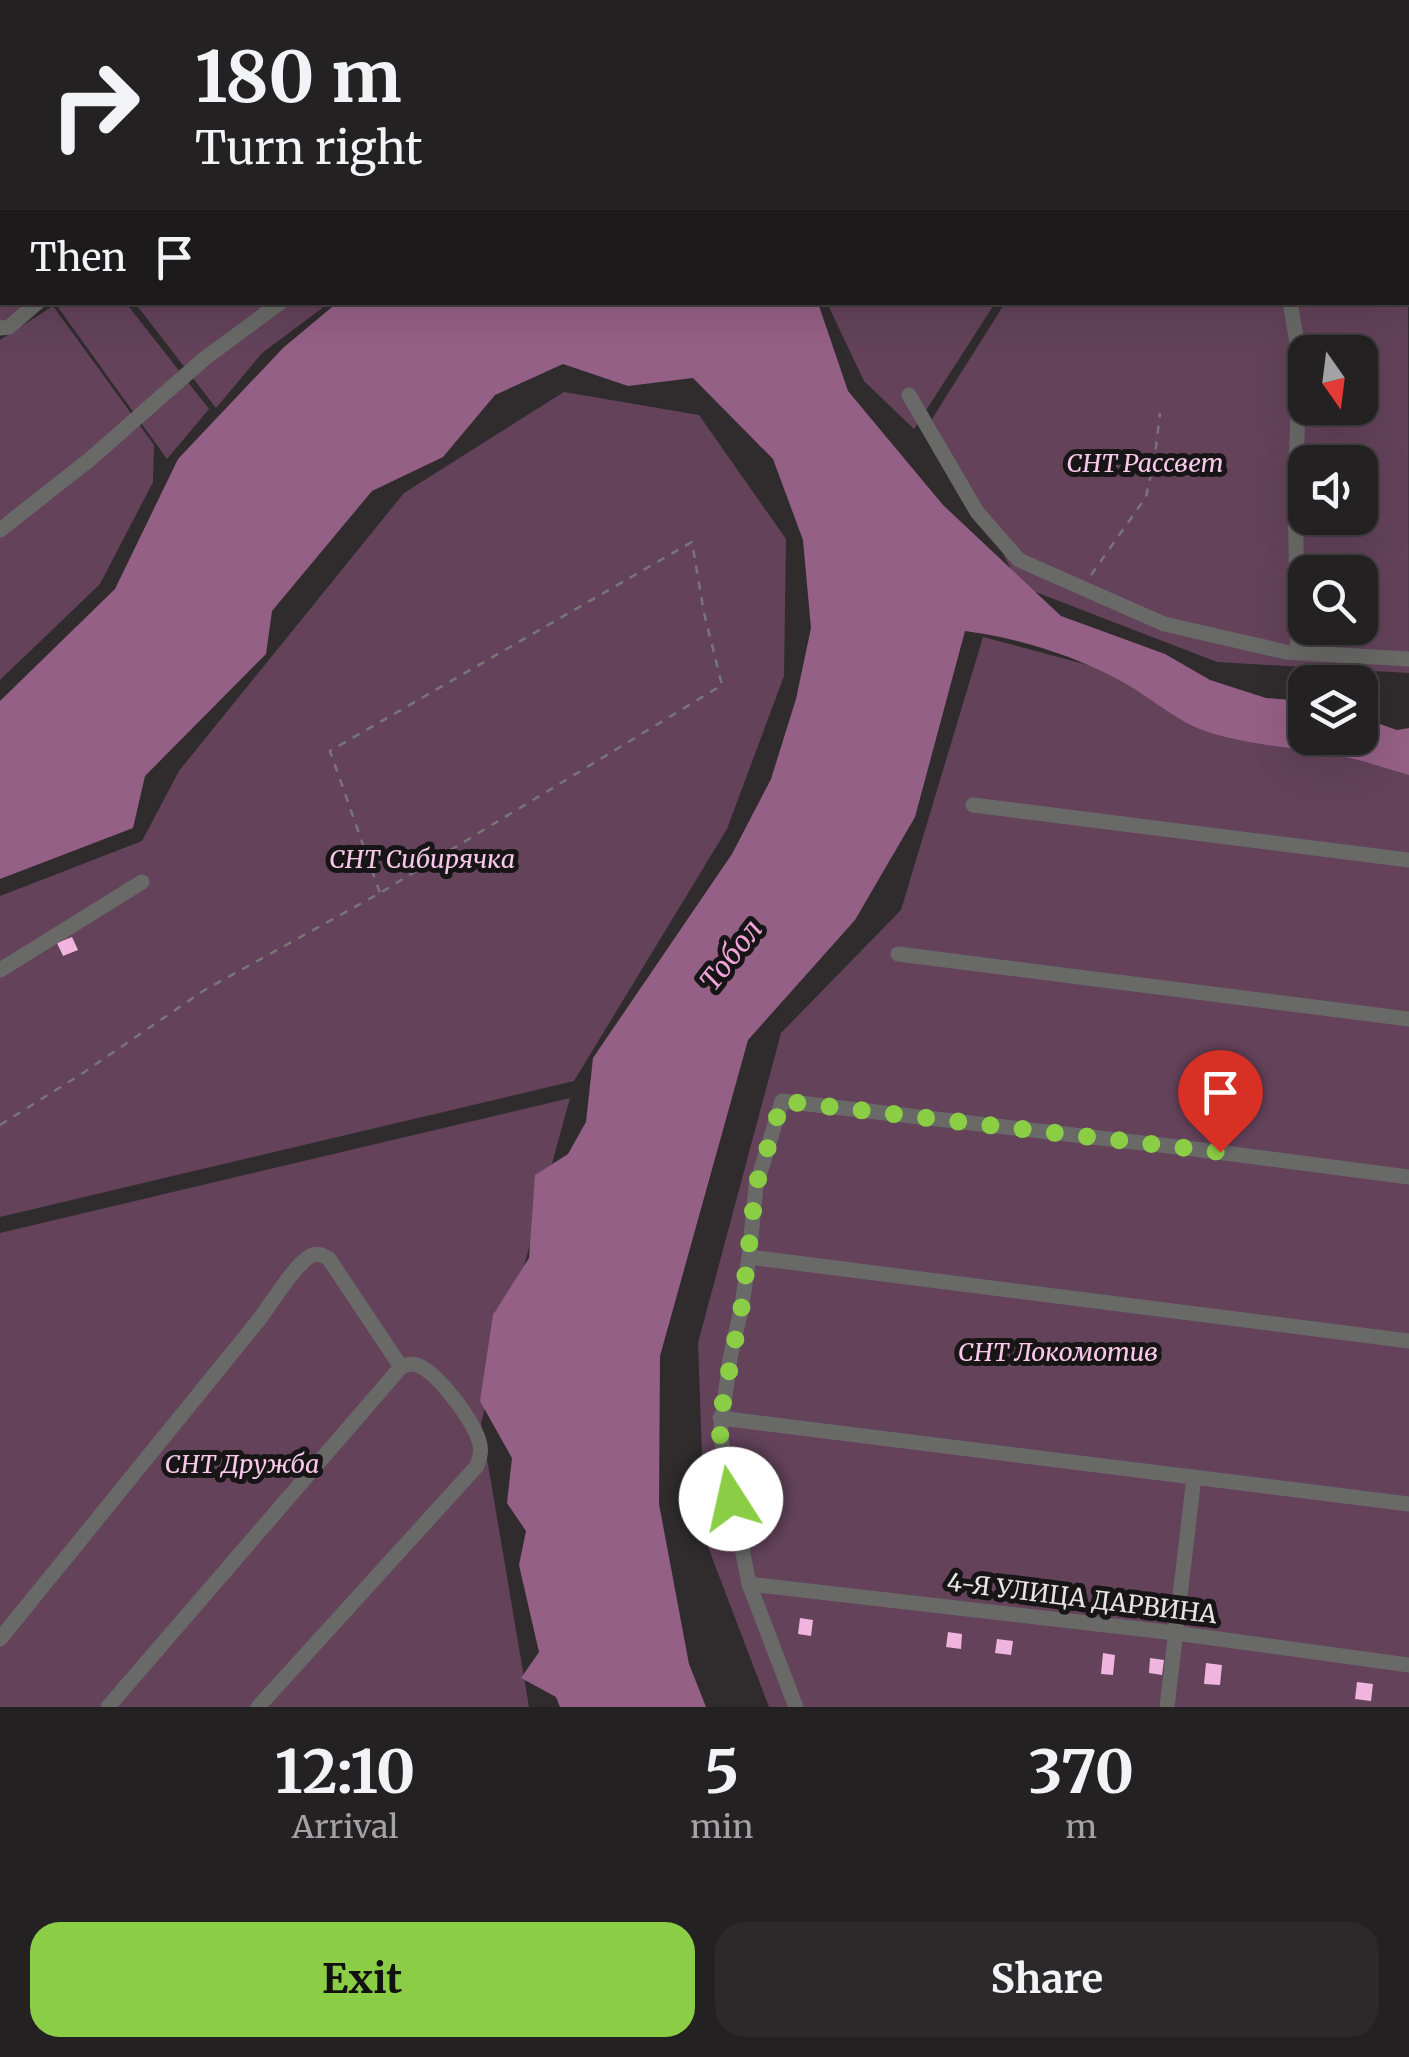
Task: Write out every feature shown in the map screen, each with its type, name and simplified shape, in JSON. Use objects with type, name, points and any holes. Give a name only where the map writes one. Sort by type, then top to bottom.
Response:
[{"type":"street","points":[[0,328],[34,305]]},
{"type":"street","points":[[0,530],[90,460],[204,359],[276,305]]},
{"type":"street","points":[[1291,305],[1300,360],[1295,490],[1298,653]]},
{"type":"street","points":[[909,395],[977,512],[1019,560],[1175,628],[1286,652],[1409,659]]},
{"type":"street","points":[[973,804],[1409,860]]},
{"type":"street","points":[[0,970],[142,882]]},
{"type":"street","points":[[898,954],[1409,1019]]},
{"type":"street","points":[[796,1707],[750,1584],[722,1450],[720,1418],[748,1258],[756,1186],[782,1101],[1409,1177]]},
{"type":"street","points":[[0,1639],[258,1322],[294,1269],[307,1259],[320,1254],[330,1259],[401,1367]]},
{"type":"street","points":[[748,1258],[1409,1341]]},
{"type":"street","points":[[108,1707],[401,1367],[419,1366],[434,1376],[456,1402],[481,1444],[477,1466],[258,1707]]},
{"type":"street","points":[[720,1418],[1409,1504]]},
{"type":"street","points":[[1167,1707],[1194,1477]]},
{"type":"street","name":"4-Я УЛИЦА ДАРВИНА","points":[[750,1584],[1409,1664]]},
{"type":"path","points":[[1088,592],[1091,574],[1146,497],[1160,414]]},
{"type":"path","points":[[0,1125],[203,990],[380,893],[722,685],[704,614],[692,542],[330,751],[380,893]]},
{"type":"green space","points":[[0,305],[24,305],[0,324]]},
{"type":"green space","points":[[56,305],[128,305],[209,409],[167,459]]},
{"type":"green space","points":[[137,305],[326,305],[262,353],[216,408]]},
{"type":"green space","points":[[828,305],[994,305],[914,429],[864,381]]},
{"type":"green space","name":"СНТ Рассвет","points":[[1004,305],[1408,305],[1409,673],[1378,671],[1378,665],[1217,662],[1020,586],[932,419]]},
{"type":"green space","points":[[53,306],[154,445],[153,482],[100,584],[0,680],[0,340]]},
{"type":"green space","name":"СНТ Сибирячка","points":[[564,392],[699,415],[786,539],[784,676],[727,829],[574,1081],[0,1217],[0,896],[142,841],[179,771],[404,493]]},
{"type":"green space","name":"СНТ Локомотив","points":[[983,637],[1288,718],[1288,755],[1378,755],[1378,747],[1409,751],[1409,1707],[769,1707],[705,1539],[698,1343],[781,1033],[901,910]]},
{"type":"green space","name":"СНТ Дружба","points":[[570,1098],[481,1423],[529,1707],[0,1707],[0,1233]]},
{"type":"water","name":"Тобол","points":[[334,305],[819,305],[848,391],[943,505],[1061,616],[1165,654],[1210,680],[1266,698],[1288,700],[1288,748],[1236,739],[1194,726],[1130,686],[1064,655],[965,631],[915,817],[855,920],[748,1040],[660,1356],[659,1504],[689,1664],[706,1707],[560,1707],[556,1697],[521,1678],[539,1652],[519,1565],[526,1531],[507,1503],[512,1458],[480,1401],[493,1315],[529,1258],[535,1175],[568,1154],[586,1122],[593,1058],[732,854],[771,779],[796,699],[811,628],[803,540],[773,459],[693,378],[628,386],[563,364],[495,395],[443,457],[372,491],[272,611],[266,654],[145,776],[133,828],[0,879],[0,701],[115,589],[178,459],[283,348]]},
{"type":"water","points":[[1378,723],[1397,730],[1409,728],[1409,775],[1332,755],[1378,755]]},
{"type":"building","points":[[72,937],[78,950],[63,956],[57,943]]},
{"type":"building","points":[[800,1618],[813,1620],[811,1636],[798,1634]]},
{"type":"building","points":[[948,1632],[962,1634],[961,1649],[946,1647]]},
{"type":"building","points":[[997,1639],[1013,1641],[1011,1655],[995,1653]]},
{"type":"building","points":[[1103,1653],[1115,1655],[1113,1675],[1101,1674]]},
{"type":"building","points":[[1150,1658],[1164,1660],[1162,1675],[1149,1673]]},
{"type":"building","points":[[1206,1663],[1222,1665],[1220,1685],[1204,1684]]},
{"type":"building","points":[[1357,1682],[1373,1684],[1371,1701],[1355,1699]]},
{"type":"route","points":[[731,1499],[720,1418],[742,1305],[756,1186],[782,1101],[1220,1152]]}]
